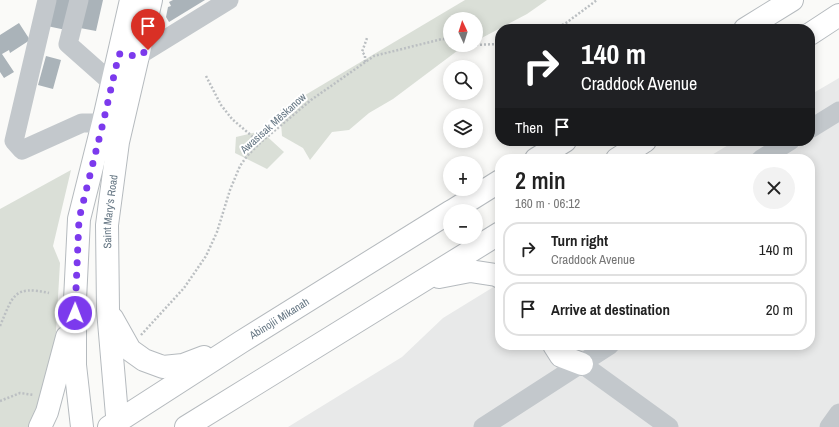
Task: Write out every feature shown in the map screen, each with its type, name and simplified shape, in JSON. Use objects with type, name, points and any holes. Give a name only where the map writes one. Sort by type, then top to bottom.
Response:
[{"type":"main road","name":"Saint Mary's Road","points":[[115,425],[108,310],[107,224],[128,55],[131,0]]},
{"type":"main road","name":"Saint Mary's Road","points":[[82,427],[75,365],[75,300],[79,219],[112,83],[128,55],[151,0]]},
{"type":"main road","points":[[753,24],[792,0]]},
{"type":"main road","points":[[815,31],[838,16]]},
{"type":"main road","points":[[544,154],[557,146]]},
{"type":"main road","points":[[625,154],[637,146]]},
{"type":"main road","name":"Abinojii Mikanah","points":[[464,204],[495,184]]},
{"type":"main road","name":"Abinojii Mikanah","points":[[115,425],[241,342],[443,217]]},
{"type":"main road","points":[[186,427],[495,236]]},
{"type":"main road","points":[[426,280],[470,271],[495,275]]},
{"type":"main road","points":[[40,427],[48,412],[75,300]]},
{"type":"main road","points":[[108,310],[130,350],[144,360],[163,366],[183,365],[241,342]]},
{"type":"main road","points":[[557,350],[561,356],[578,354]]},
{"type":"main road","points":[[200,427],[214,409]]},
{"type":"street","points":[[47,0],[14,142],[22,150],[82,123],[103,123]]},
{"type":"street","points":[[79,0],[68,44],[112,83]]},
{"type":"street","points":[[128,55],[226,1]]},
{"type":"street","points":[[815,126],[839,111]]},
{"type":"street","points":[[769,154],[782,146]]},
{"type":"street","points":[[492,425],[578,354],[592,350]]},
{"type":"street","points":[[578,354],[669,427]]},
{"type":"street","points":[[829,427],[839,412]]},
{"type":"path","points":[[564,24],[597,0]]},
{"type":"path","points":[[365,62],[362,52],[367,38]]},
{"type":"path","name":"Awasisak Mēskanow","points":[[130,350],[184,288],[206,256],[217,232],[230,190],[240,166],[247,156],[260,143],[311,100],[374,56],[443,39]]},
{"type":"path","points":[[483,45],[495,44]]},
{"type":"path","points":[[206,76],[221,105],[232,119],[260,143]]},
{"type":"path","points":[[0,326],[12,300],[18,294],[26,290],[37,290],[50,294]]},
{"type":"path","points":[[0,401],[26,393],[36,396]]},
{"type":"shaded area","points":[[465,0],[547,0],[527,14],[508,24],[495,24],[495,31],[483,37],[483,12],[445,12]]},
{"type":"shaded area","points":[[443,13],[443,52],[456,52],[443,60],[393,99],[369,113],[349,130],[332,132],[310,160],[303,148],[282,136],[280,110]]},
{"type":"shaded area","points":[[839,78],[839,427],[288,427],[402,357],[443,318],[495,286],[495,350],[815,350],[815,154],[713,154],[727,146],[815,146],[815,92]]},
{"type":"shaded area","points":[[261,131],[284,152],[267,169],[235,153],[236,137]]},
{"type":"shaded area","points":[[71,170],[53,246],[60,263],[55,348],[36,427],[0,427],[0,209]]},
{"type":"building","points":[[53,0],[73,0],[66,30],[47,26]]},
{"type":"building","points":[[86,0],[103,0],[96,31],[80,28]]},
{"type":"building","points":[[173,0],[205,0],[169,22],[166,17],[168,7],[171,6],[169,2]]},
{"type":"building","points":[[19,23],[30,40],[10,53],[9,50],[2,54],[14,72],[4,78],[0,72],[0,35]]},
{"type":"building","points":[[46,56],[61,60],[53,89],[38,85]]},
{"type":"route","points":[[75,313],[79,219],[119,54],[138,56],[148,50]]}]
